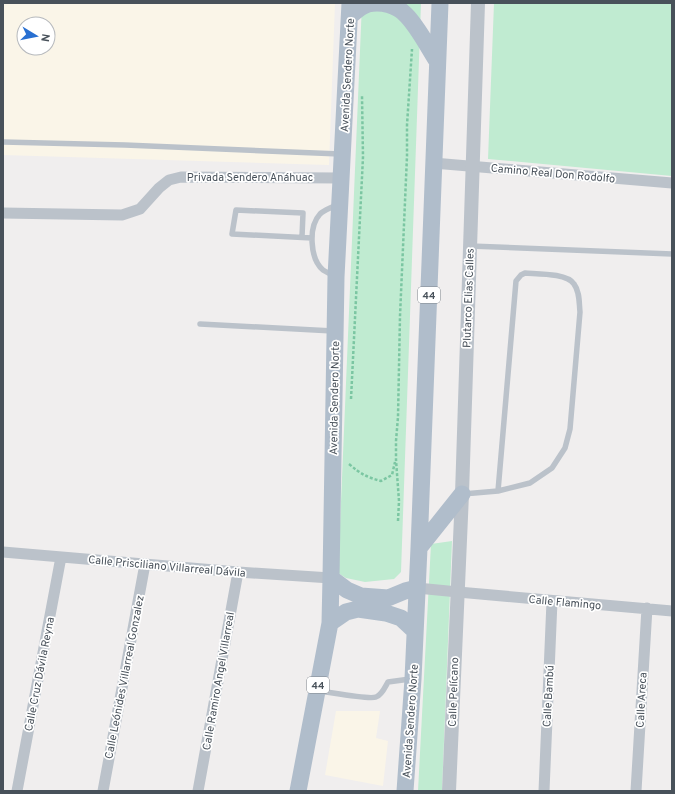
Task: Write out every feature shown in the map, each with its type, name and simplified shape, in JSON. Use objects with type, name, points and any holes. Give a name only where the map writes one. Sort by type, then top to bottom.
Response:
[{"type":"main road","name":"Avenida Sendero Norte","points":[[405,791],[420,548],[440,3]]},
{"type":"main road","points":[[350,9],[359,9],[369,4],[380,4],[391,5],[399,9],[413,24],[437,62]]},
{"type":"main road","name":"Avenida Sendero Norte","points":[[298,791],[330,623],[332,578],[336,277],[350,9]]},
{"type":"main road","points":[[420,548],[462,494]]},
{"type":"main road","points":[[332,578],[347,590],[361,596],[388,598],[417,588]]},
{"type":"main road","points":[[330,623],[346,612],[358,609],[386,613],[401,618],[415,631]]},
{"type":"street","name":"Plutarco Elias Calles","points":[[458,592],[478,3]]},
{"type":"street","name":"Camino Real Don Rodolfo","points":[[433,163],[672,183]]},
{"type":"street","name":"Privada Sendero Anáhuac","points":[[3,213],[122,215],[140,209],[159,188],[169,180],[181,177],[341,178]]},
{"type":"street","name":"Calle Prisciliano Villarreal Dávila","points":[[3,552],[238,572],[332,578]]},
{"type":"street","name":"Calle Cruz Dávila Reyna","points":[[17,791],[61,557]]},
{"type":"street","name":"Calle Leónides Villarreal Gonzalez","points":[[103,791],[146,564]]},
{"type":"street","name":"Calle Ramiro Angel Villarreal","points":[[198,791],[238,572]]},
{"type":"street","name":"Calle Flamingo","points":[[417,588],[672,611]]},
{"type":"street","name":"Calle Pelícano","points":[[450,791],[458,592]]},
{"type":"street","name":"Calle Bambú","points":[[544,791],[552,601]]},
{"type":"street","name":"Calle Areca","points":[[636,791],[646,608]]},
{"type":"lane","points":[[3,142],[125,145],[342,154]]},
{"type":"lane","points":[[336,277],[323,270],[317,262],[312,246],[312,238],[315,222],[320,214],[340,203]]},
{"type":"lane","points":[[302,237],[303,213],[236,210],[232,234],[312,238]]},
{"type":"lane","points":[[470,246],[672,254]]},
{"type":"lane","points":[[462,494],[498,491],[530,483],[552,468],[565,448],[570,429],[580,312],[578,294],[574,283],[566,277],[525,273],[516,281],[498,491]]},
{"type":"lane","points":[[200,324],[335,331]]},
{"type":"lane","points":[[317,691],[376,698],[381,694],[388,682],[413,679]]},
{"type":"path","points":[[398,522],[399,501],[396,441],[407,125],[413,24]]},
{"type":"path","points":[[351,402],[363,157],[362,89]]},
{"type":"path","points":[[349,456],[349,472]]},
{"type":"path","points":[[349,464],[367,477],[381,481],[392,475],[396,460]]},
{"type":"shaded area","points":[[3,3],[335,3],[329,165],[3,155]]},
{"type":"shaded area","points":[[336,711],[380,711],[376,738],[388,741],[383,786],[325,775]]},
{"type":"green space","points":[[362,3],[421,3],[401,572],[394,579],[365,582],[346,578],[338,573]]},
{"type":"green space","points":[[494,3],[672,3],[672,176],[488,159]]},
{"type":"green space","points":[[452,541],[442,791],[418,791],[431,544]]}]
